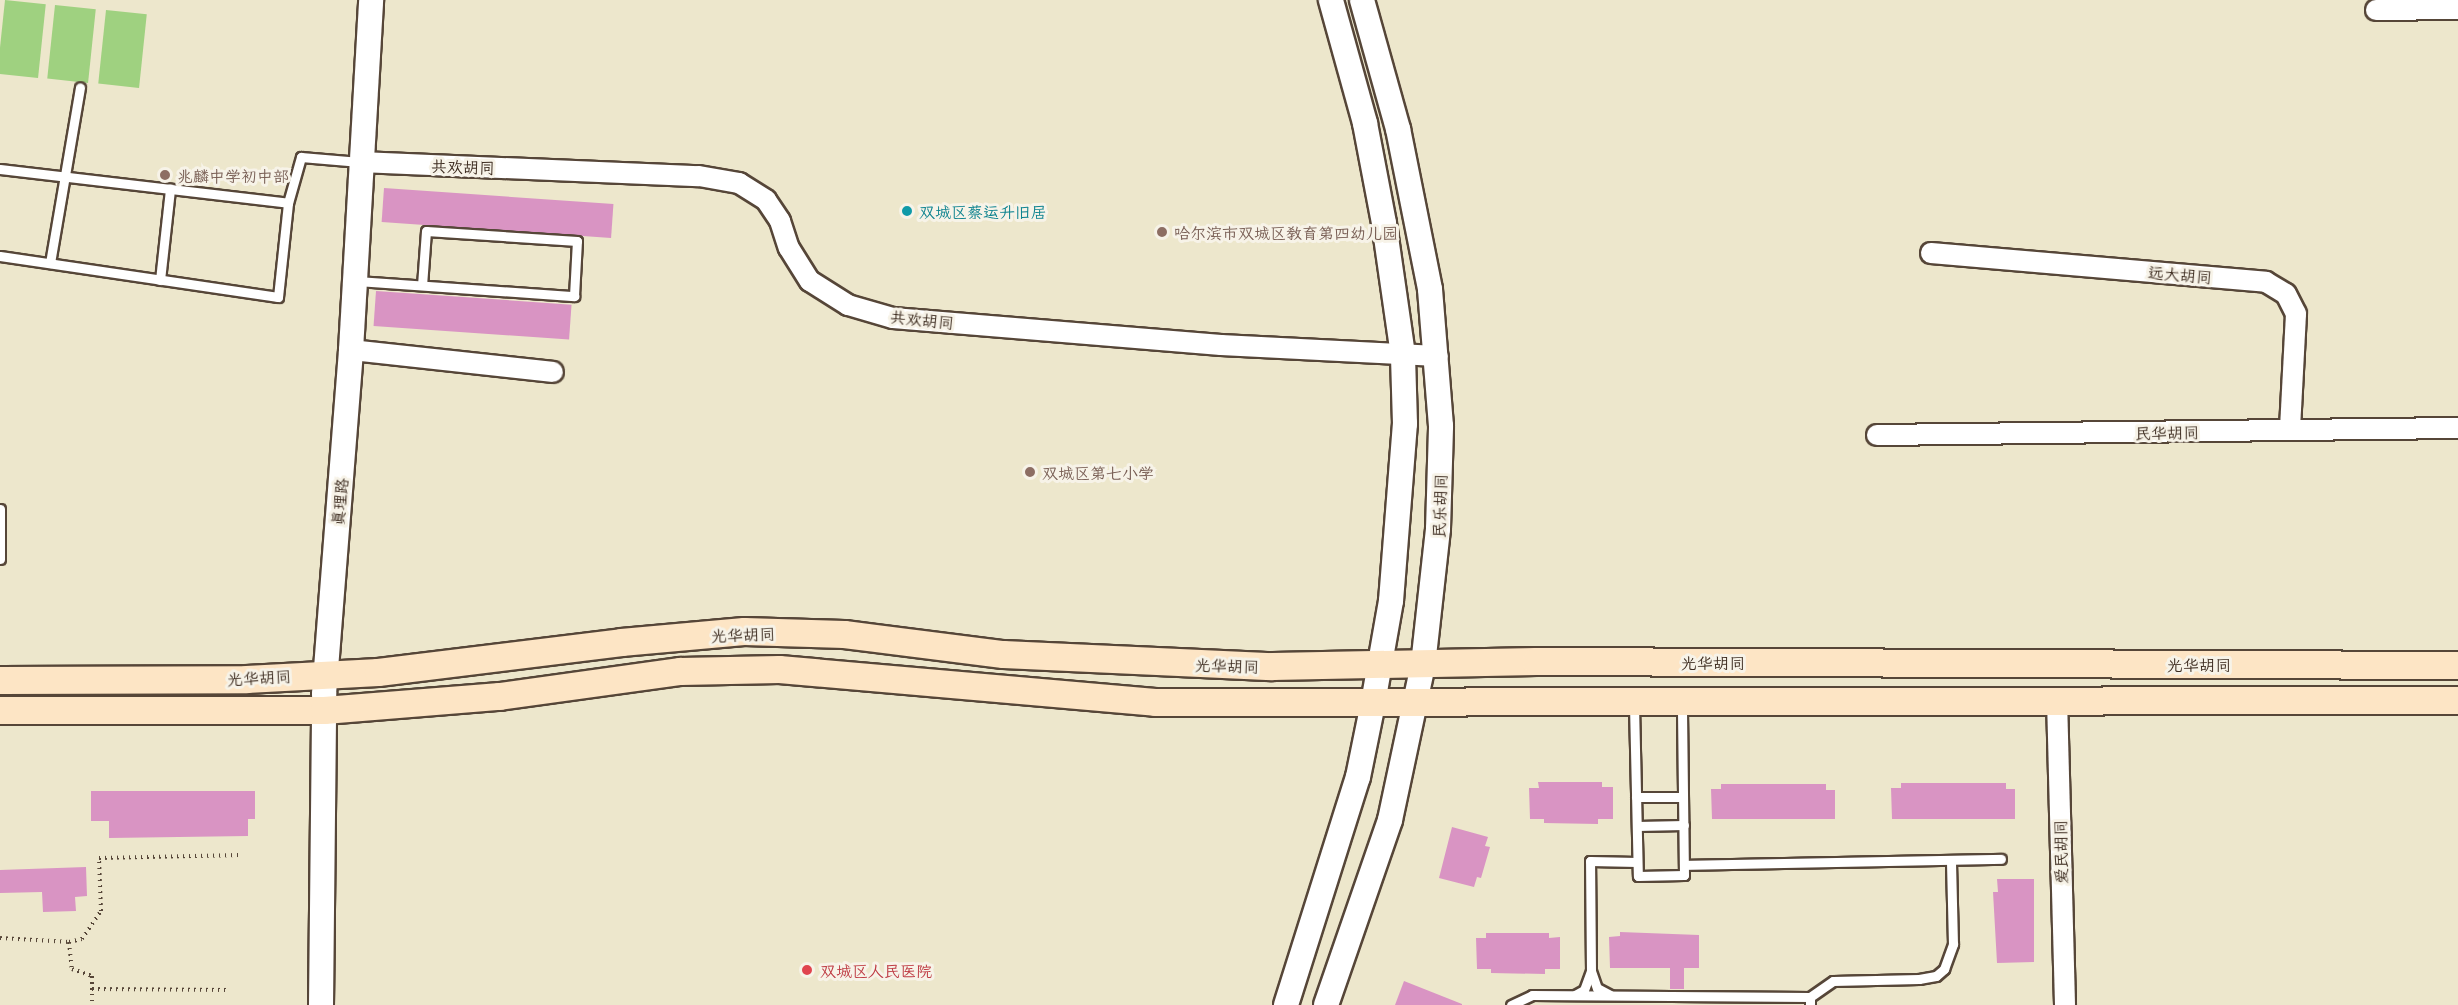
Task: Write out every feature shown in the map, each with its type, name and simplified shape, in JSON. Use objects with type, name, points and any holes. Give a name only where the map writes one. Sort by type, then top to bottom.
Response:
[{"type":"main road","name":"光华胡同","points":[[0,680],[246,679],[325,674],[478,662],[621,642],[744,631],[844,634],[1004,654],[1125,662],[1380,666],[1548,661],[2458,665]]},
{"type":"main road","name":"光华胡同","points":[[0,710],[324,710],[499,696],[680,671],[779,669],[1155,702],[2458,700]]},
{"type":"street","name":"真理路","points":[[321,1005],[325,674],[351,350],[371,0]]},
{"type":"street","points":[[1286,1005],[1352,798],[1373,703],[1400,520],[1405,424],[1403,355],[1365,123],[1330,0]]},
{"type":"street","name":"民乐胡同","points":[[1326,1005],[1390,820],[1417,703],[1438,529],[1441,426],[1438,356],[1418,219],[1398,129],[1362,0]]},
{"type":"street","points":[[2376,10],[2458,9]]},
{"type":"street","name":"共欢胡同","points":[[360,162],[699,176],[739,183],[766,200],[780,221],[789,248],[810,281],[848,305],[893,318],[1221,345],[1438,356]]},
{"type":"street","name":"远大胡同","points":[[1931,253],[2266,282],[2286,294],[2296,314],[2290,430]]},
{"type":"street","points":[[351,350],[553,372]]},
{"type":"street","name":"民华胡同","points":[[1877,435],[2458,428]]},
{"type":"street","name":"爱民胡同","points":[[2057,699],[2065,1005]]},
{"type":"lane","points":[[50,263],[80,88]]},
{"type":"lane","points":[[0,256],[278,297],[288,203],[301,157],[360,162]]},
{"type":"lane","points":[[0,169],[288,203]]},
{"type":"lane","points":[[160,280],[170,189]]},
{"type":"lane","points":[[354,281],[574,296],[577,242],[426,231],[423,285]]},
{"type":"lane","points":[[0,509],[0,559]]},
{"type":"lane","points":[[1634,703],[1638,876],[1684,875],[1682,702]]},
{"type":"lane","points":[[1636,797],[1683,796]]},
{"type":"lane","points":[[1637,826],[1684,825]]},
{"type":"lane","points":[[1684,865],[2001,859]]},
{"type":"lane","points":[[1573,996],[1584,990],[1590,971],[1590,861],[1637,862]]},
{"type":"lane","points":[[1511,1005],[1533,995],[1810,1001],[1833,981],[1919,979],[1936,976],[1944,969],[1953,944],[1951,861]]},
{"type":"lane","points":[[1590,971],[1597,988],[1616,997]]},
{"type":"path","points":[[0,938],[69,942],[82,939],[101,911],[99,858],[239,855]]},
{"type":"path","points":[[69,942],[72,969],[92,976],[92,1005]]},
{"type":"path","points":[[92,988],[230,990]]},
{"type":"green space","points":[[5,0],[46,4],[38,78],[0,74]]},
{"type":"green space","points":[[55,5],[96,9],[88,83],[47,79]]},
{"type":"green space","points":[[106,10],[147,14],[139,88],[98,84]]},
{"type":"building","points":[[384,188],[613,204],[611,238],[382,222]]},
{"type":"building","points":[[376,291],[572,305],[569,340],[374,326]]},
{"type":"building","points":[[1538,782],[1602,782],[1602,787],[1613,787],[1613,819],[1598,819],[1598,824],[1544,823],[1544,819],[1530,819],[1529,788],[1539,788]]},
{"type":"building","points":[[1901,783],[2006,783],[2006,789],[2015,789],[2015,819],[1892,819],[1891,788],[1901,788]]},
{"type":"building","points":[[1721,784],[1826,784],[1826,790],[1835,790],[1835,819],[1712,819],[1711,789],[1721,789]]},
{"type":"building","points":[[91,791],[255,791],[255,819],[248,819],[248,836],[109,838],[109,821],[91,821]]},
{"type":"building","points":[[1452,827],[1488,837],[1485,846],[1490,847],[1481,878],[1477,877],[1474,887],[1439,878]]},
{"type":"building","points":[[86,867],[87,896],[75,897],[76,911],[43,912],[42,892],[0,893],[0,870]]},
{"type":"building","points":[[1997,879],[2034,879],[2034,962],[1997,963],[1993,892],[1998,892]]},
{"type":"building","points":[[1620,932],[1699,935],[1699,968],[1684,968],[1684,989],[1670,989],[1670,968],[1610,968],[1609,937],[1620,936]]},
{"type":"building","points":[[1486,933],[1549,933],[1549,938],[1560,937],[1560,969],[1545,969],[1545,974],[1491,973],[1491,969],[1477,969],[1476,938],[1486,938]]},
{"type":"building","points":[[1404,981],[1462,1004],[1462,1005],[1395,1005]]},
{"type":"place","name":"兆麟中学初中部","points":[[165,175]]},
{"type":"place","name":"双城区蔡运升旧居","points":[[907,211]]},
{"type":"place","name":"哈尔滨市双城区教育第四幼儿园","points":[[1162,232]]},
{"type":"place","name":"双城区第七小学","points":[[1030,472]]},
{"type":"place","name":"双城区人民医院","points":[[807,970]]}]
